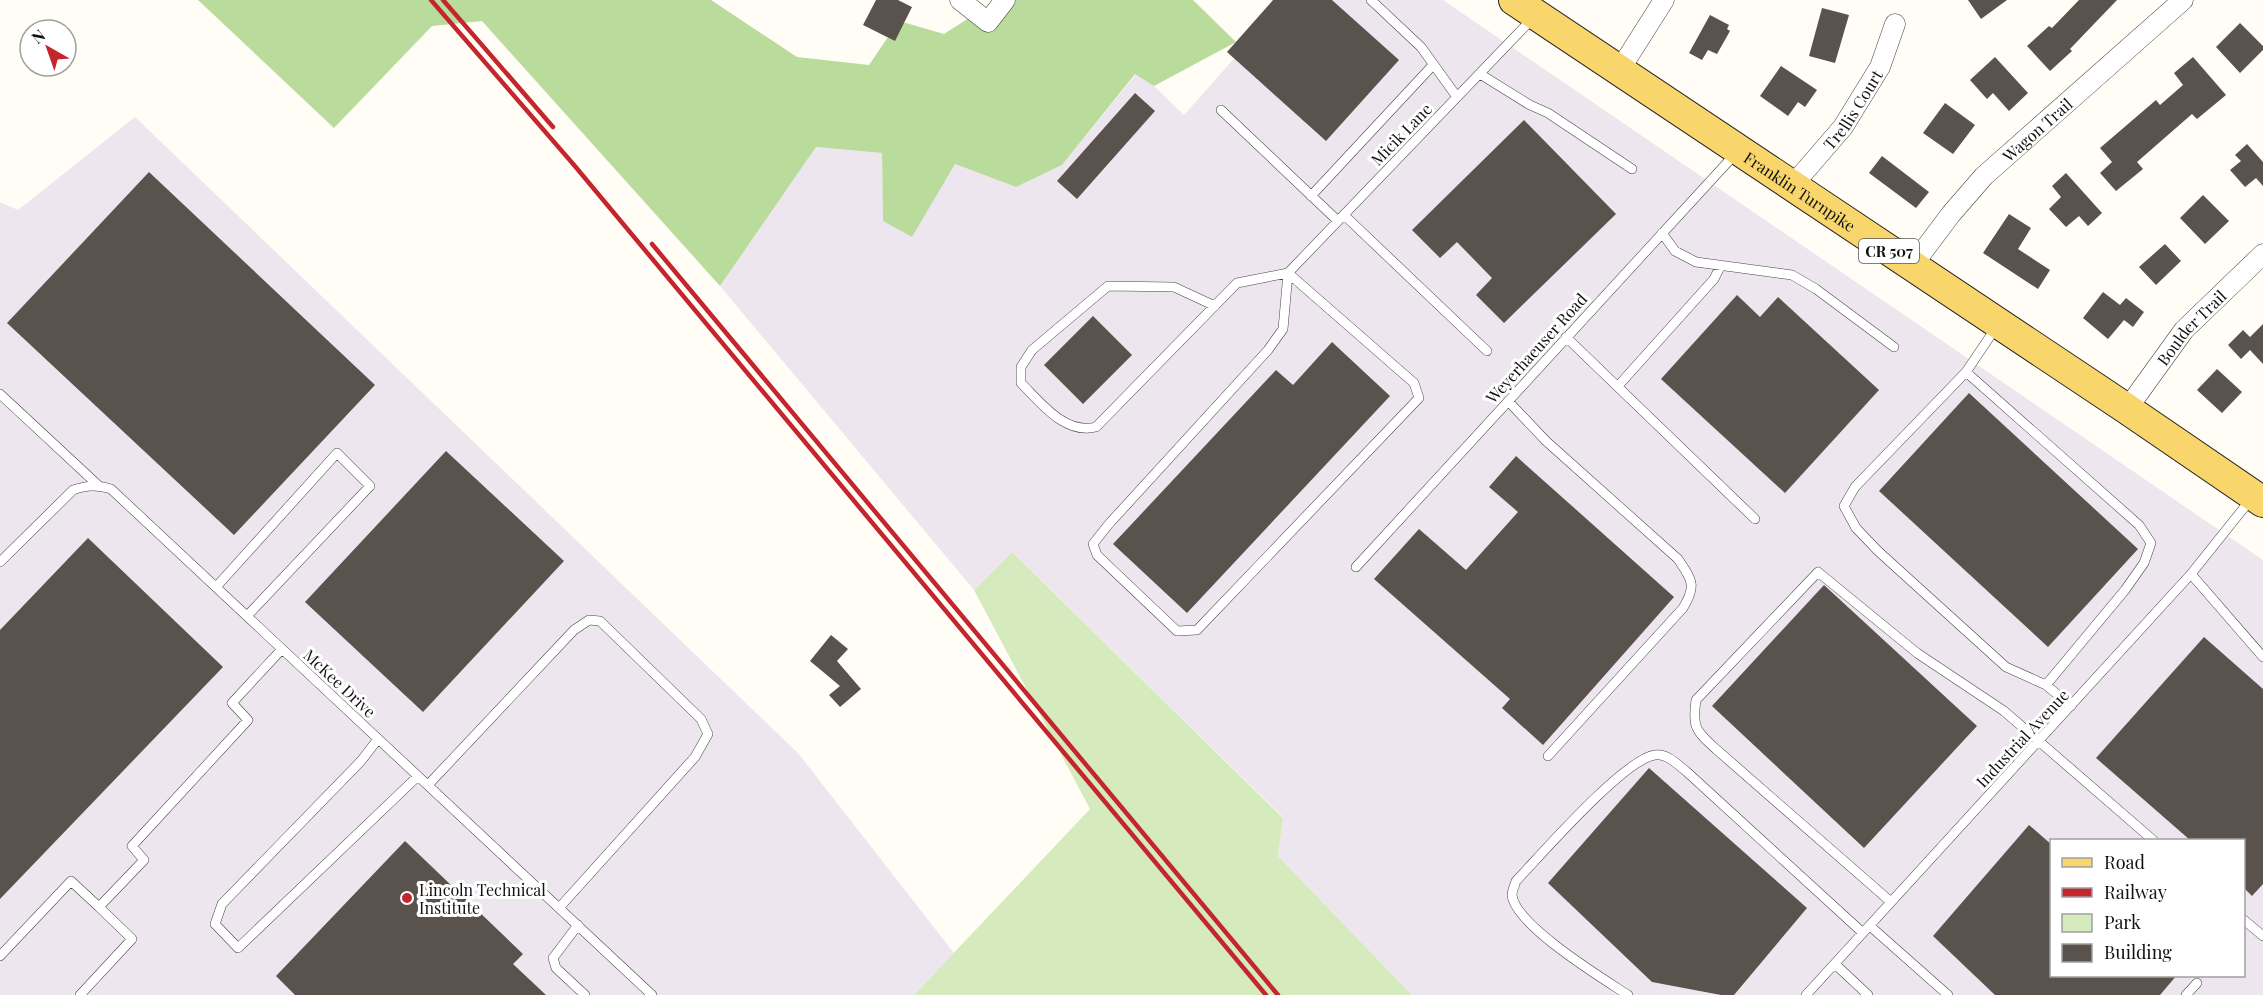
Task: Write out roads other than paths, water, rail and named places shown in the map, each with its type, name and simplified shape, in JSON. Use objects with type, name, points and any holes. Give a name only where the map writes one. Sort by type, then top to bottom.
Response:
[{"type":"main road","name":"Franklin Turnpike","points":[[1525,8],[2127,409],[2258,499]]},
{"type":"street","points":[[960,0],[988,22],[1005,0]]},
{"type":"street","points":[[1619,70],[1664,0]]},
{"type":"street","name":"Wagon Trail","points":[[1912,266],[1951,214],[1984,176],[2176,2]]},
{"type":"street","name":"Trellis Court","points":[[1792,186],[1843,127],[1880,67],[1895,24]]},
{"type":"street","name":"Boulder Trail","points":[[2127,409],[2184,330],[2263,254]]},
{"type":"lane","points":[[1371,0],[1421,47],[1457,97]]},
{"type":"lane","name":"Micik Lane","points":[[1288,273],[1480,74],[1525,8]]},
{"type":"lane","points":[[1311,196],[1434,65]]},
{"type":"lane","points":[[1480,74],[1530,105],[1548,112],[1632,169]]},
{"type":"lane","points":[[1221,110],[1311,196],[1341,218],[1487,351]]},
{"type":"lane","name":"Weyerhaeuser Road","points":[[1356,567],[1738,150]]},
{"type":"lane","points":[[1662,233],[1676,251],[1696,262],[1792,275],[1816,289],[1894,347]]},
{"type":"lane","points":[[1617,386],[1714,279],[1720,267]]},
{"type":"lane","points":[[1288,273],[1414,383],[1419,398],[1197,630],[1177,631],[1097,555],[1093,544],[1268,350],[1282,329],[1288,273]]},
{"type":"lane","points":[[1215,306],[1174,287],[1108,286],[1032,350],[1021,367],[1022,383],[1053,414],[1075,428],[1087,430],[1096,427],[1237,284],[1288,273]]},
{"type":"lane","points":[[1999,324],[1966,372],[1855,487],[1844,506],[1856,528],[1878,551],[2006,667],[2046,685],[2071,706]]},
{"type":"lane","points":[[1566,337],[1755,519]]},
{"type":"lane","points":[[1966,372],[2139,525],[2151,543],[2144,563],[2125,590],[2046,685]]},
{"type":"lane","name":"McKee Drive","points":[[0,394],[99,486],[111,489],[652,995]]},
{"type":"lane","points":[[1508,401],[1546,441],[1678,558],[1691,578],[1693,593],[1683,608],[1548,756]]},
{"type":"lane","points":[[216,587],[337,453],[370,486],[247,616]]},
{"type":"lane","points":[[0,562],[73,490],[86,485],[99,486]]},
{"type":"lane","name":"Industrial Avenue","points":[[1806,995],[2258,499]]},
{"type":"lane","points":[[1891,902],[1703,737],[1693,721],[1696,700],[1818,572],[1917,654],[2004,711],[2152,839]]},
{"type":"lane","points":[[2191,574],[2263,657]]},
{"type":"lane","points":[[428,785],[574,630],[589,620],[600,621],[701,719],[708,734],[695,757],[560,908]]},
{"type":"lane","points":[[99,907],[144,860],[132,846],[248,720],[232,703],[282,650]]},
{"type":"lane","points":[[378,739],[361,761],[222,904],[215,924],[238,948],[418,776]]},
{"type":"lane","points":[[1628,995],[1575,960],[1524,918],[1516,906],[1512,893],[1516,881],[1618,776],[1644,759],[1657,754],[1668,757],[1687,772],[1867,929],[1948,995]]},
{"type":"lane","points":[[0,956],[71,881],[132,939],[80,995]]},
{"type":"lane","points":[[2245,921],[2262,934]]},
{"type":"lane","points":[[578,925],[553,958],[556,968],[585,995]]},
{"type":"lane","points":[[1835,964],[1868,995]]},
{"type":"lane","points":[[2187,995],[2197,983]]},
{"type":"railway","points":[[431,0],[574,165],[1266,995]]},
{"type":"railway","points":[[443,0],[553,127]]},
{"type":"railway","points":[[652,244],[1278,995]]},
{"type":"place","name":"Lincoln Technical Institute","points":[[407,898]]}]
